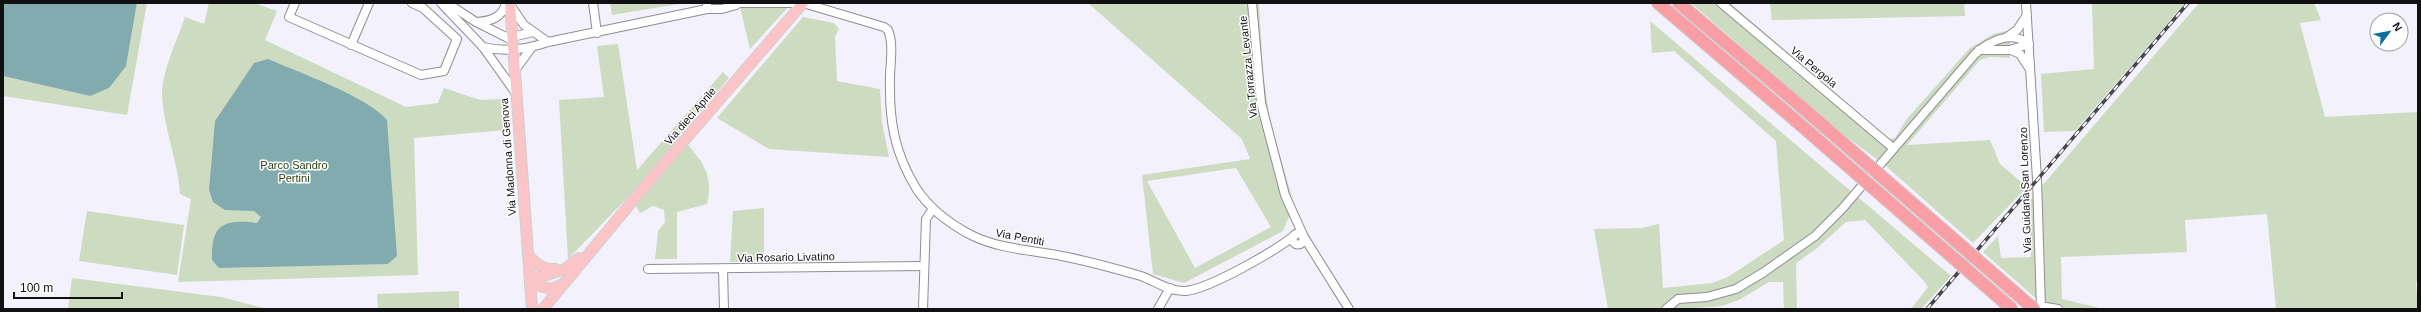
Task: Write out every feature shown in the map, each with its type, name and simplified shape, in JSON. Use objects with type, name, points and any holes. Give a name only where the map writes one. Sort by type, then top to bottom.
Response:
[{"type":"highway","points":[[1658,3],[2012,309]]},
{"type":"highway","points":[[1679,3],[2038,308]]},
{"type":"main road","name":"Via dieci Aprile","points":[[595,245],[803,3]]},
{"type":"main road","name":"Via Madonna di Genova","points":[[509,4],[532,309]]},
{"type":"main road","points":[[530,282],[565,269],[595,245]]},
{"type":"main road","points":[[543,309],[595,245]]},
{"type":"main road","points":[[528,255],[536,264],[547,270],[565,269]]},
{"type":"main road","points":[[530,282],[552,289],[564,283]]},
{"type":"street","points":[[295,3],[289,17],[421,75],[444,71],[457,39],[423,8],[412,3]]},
{"type":"street","points":[[351,45],[370,3]]},
{"type":"street","points":[[442,3],[483,47],[500,68],[515,92]]},
{"type":"street","points":[[447,3],[476,22],[513,42],[532,47],[548,42],[597,33],[707,6],[722,9],[739,4]]},
{"type":"street","points":[[593,3],[597,33]]},
{"type":"street","points":[[730,3],[803,3]]},
{"type":"street","name":"Via Pentiti","points":[[803,3],[884,27],[888,30],[891,44],[889,111],[893,133],[910,177],[925,201],[933,209],[956,226],[990,243],[1068,257],[1140,276],[1170,288],[1187,290],[1200,288],[1298,238]]},
{"type":"street","name":"Via Torrazza Levante","points":[[1252,3],[1261,104],[1280,180],[1296,220],[1298,238]]},
{"type":"street","name":"Via Pergola","points":[[1721,3],[1893,148]]},
{"type":"street","points":[[1666,309],[1678,299],[1707,297],[1736,289],[1764,272],[1825,226],[1979,50],[1994,41],[2007,37],[2017,30],[2027,14],[2026,3]]},
{"type":"street","points":[[476,22],[493,21],[509,4],[518,18],[533,32],[548,42]]},
{"type":"street","name":"Via Guidana San Lorenzo","points":[[2027,14],[2037,179],[2038,308]]},
{"type":"street","points":[[483,47],[498,50],[533,32]]},
{"type":"street","points":[[2007,37],[2023,39],[2029,44]]},
{"type":"street","points":[[1979,50],[2010,50],[2029,44]]},
{"type":"street","points":[[515,70],[532,47]]},
{"type":"street","points":[[2010,50],[2020,54],[2030,71]]},
{"type":"street","points":[[923,309],[926,219],[933,209]]},
{"type":"street","points":[[1298,238],[1314,254],[1349,309]]},
{"type":"street","name":"Via Rosario Livatino","points":[[648,269],[924,266]]},
{"type":"street","points":[[723,269],[724,309]]},
{"type":"street","points":[[1158,309],[1170,288]]},
{"type":"street","points":[[2038,308],[2058,309]]},
{"type":"green space","points":[[137,3],[147,3],[127,115],[3,96],[3,76],[90,96],[126,66]]},
{"type":"green space","name":"Parco Sandro Pertini","points":[[209,3],[254,3],[277,11],[265,40],[406,107],[438,103],[444,88],[480,100],[504,99],[506,130],[414,138],[418,275],[178,282],[191,199],[180,194],[179,181],[165,119],[162,94],[163,85],[167,65],[185,17],[204,24]]},
{"type":"green space","points":[[610,3],[685,3],[612,15]]},
{"type":"green space","points":[[739,3],[792,3],[750,49]]},
{"type":"green space","points":[[1088,3],[1259,3],[1263,72],[1270,121],[1294,205],[1283,231],[1184,283],[1153,274],[1142,175],[1250,159],[1242,139]],"holes":[[[1236,168],[1271,227],[1195,268],[1147,181]]]},
{"type":"green space","points":[[1691,3],[1730,3],[1889,139],[1895,138],[1906,120],[1970,48],[1994,34],[2010,30],[2010,58],[1990,57],[1980,60],[1907,145],[1990,140],[2000,164],[2027,187],[1973,243],[1886,166],[1844,135]]},
{"type":"green space","points":[[1770,3],[1964,3],[1965,16],[1772,20]]},
{"type":"green space","points":[[2092,3],[2185,3],[2075,131],[2044,132],[2041,74],[2094,69]]},
{"type":"green space","points":[[2199,3],[2314,3],[2321,20],[2300,23],[2325,117],[2418,112],[2418,282],[2416,282],[2418,309],[2276,309],[2267,214],[2185,220],[2187,252],[2061,257],[2062,299],[2104,309],[2048,309],[1983,252],[1998,236],[2001,258],[2031,257],[2029,201]]},
{"type":"green space","points":[[803,17],[834,23],[839,29],[835,37],[837,81],[880,89],[882,123],[889,157],[769,149],[717,118]]},
{"type":"green space","points":[[1650,21],[1951,276],[1921,309],[1911,309],[1928,287],[1865,220],[1846,222],[1816,249],[1796,263],[1797,309],[1784,309],[1783,282],[1769,282],[1739,300],[1722,306],[1683,309],[1608,309],[1594,229],[1642,228],[1659,224],[1663,288],[1712,283],[1728,277],[1784,240],[1776,141],[1674,51],[1652,53]]},
{"type":"green space","points":[[618,44],[637,170],[723,72],[729,78],[680,135],[704,166],[709,183],[709,193],[707,204],[677,212],[677,259],[655,259],[658,231],[665,222],[664,210],[653,206],[640,213],[630,195],[568,259],[559,100],[604,97],[597,46]]},
{"type":"green space","points":[[764,208],[764,261],[730,262],[733,211]]},
{"type":"green space","points":[[87,211],[184,225],[177,275],[79,261]]},
{"type":"green space","points":[[72,278],[221,297],[268,309],[68,309]]},
{"type":"green space","points":[[459,291],[459,309],[378,309],[377,294]]},
{"type":"water","points":[[3,3],[137,3],[126,66],[109,88],[90,96],[3,76]]},
{"type":"water","points":[[268,59],[349,94],[378,111],[387,120],[397,256],[388,264],[219,268],[212,260],[214,238],[217,231],[222,226],[228,223],[236,222],[257,223],[261,217],[254,211],[225,210],[213,202],[209,190],[215,121],[254,63]]},
{"type":"railway","points":[[1927,309],[2188,3]]}]
